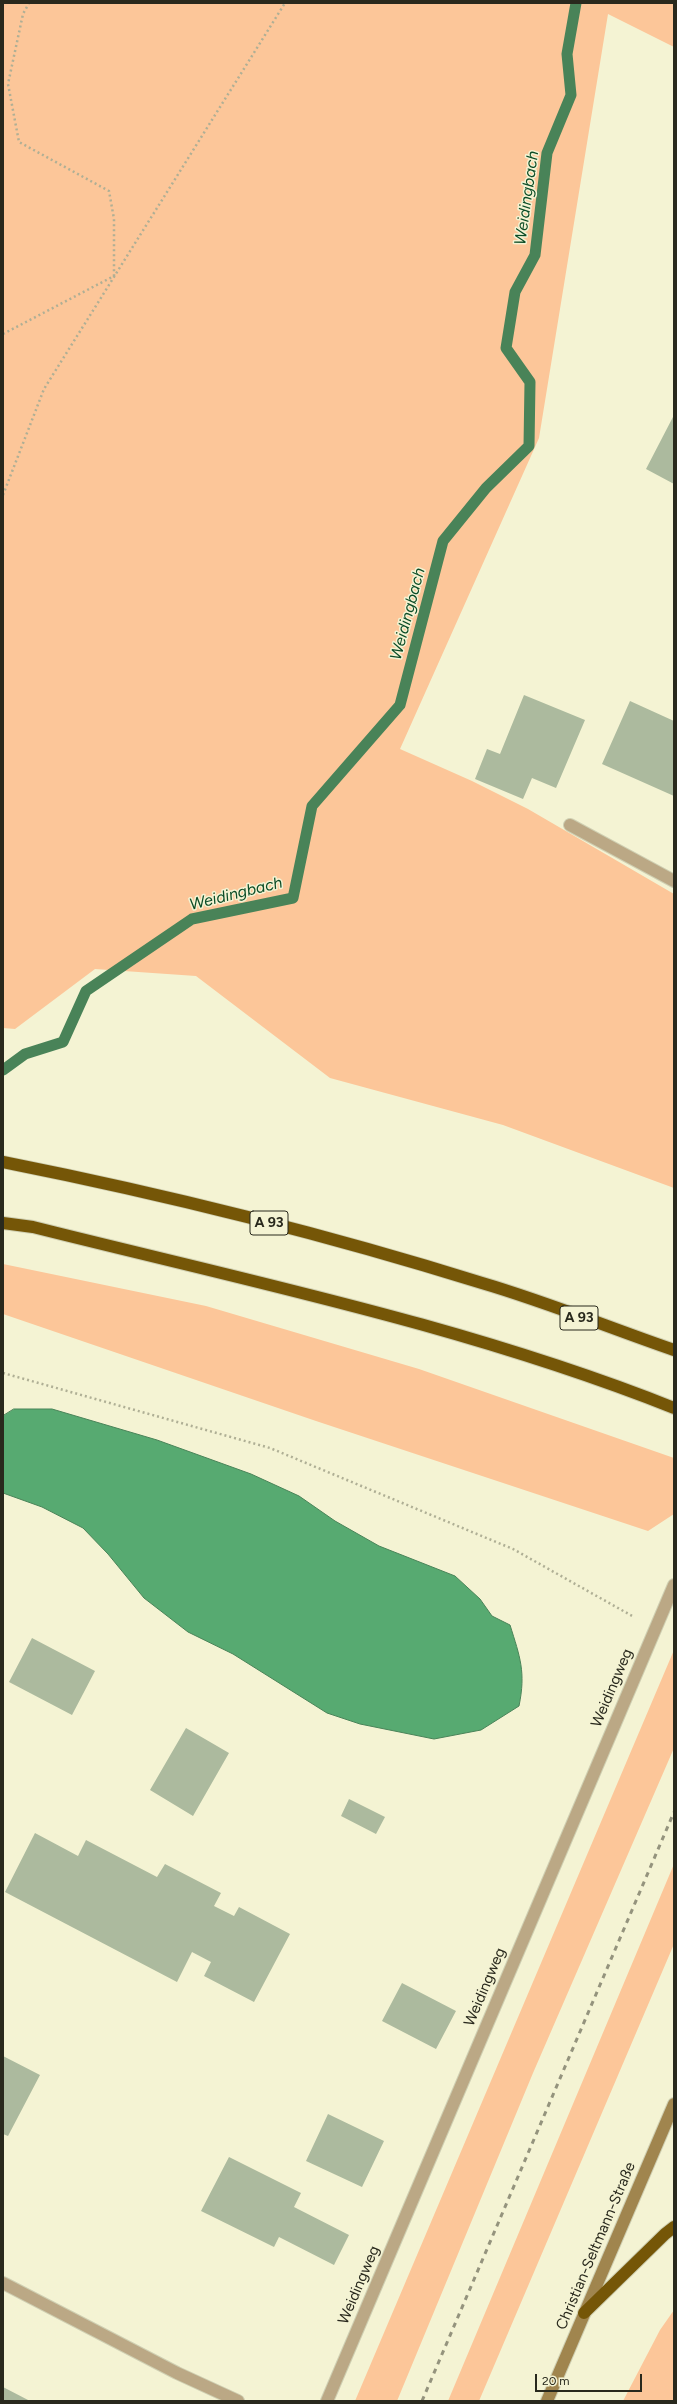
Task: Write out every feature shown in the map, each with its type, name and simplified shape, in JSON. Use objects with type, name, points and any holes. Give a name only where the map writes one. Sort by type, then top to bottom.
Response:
[{"type":"highway","name":"A 93","points":[[3,1162],[208,1208],[362,1247],[484,1283],[674,1350]]},
{"type":"highway","points":[[3,1222],[33,1227],[265,1284],[496,1346],[652,1399],[674,1408]]},
{"type":"highway","points":[[584,2313],[674,2227]]},
{"type":"main road","name":"Christian-Seltmann-Straße","points":[[547,2401],[674,2104]]},
{"type":"street","points":[[570,825],[674,881]]},
{"type":"street","name":"Weidingweg","points":[[327,2401],[674,1585]]},
{"type":"street","points":[[3,2283],[177,2373],[238,2401]]},
{"type":"path","points":[[29,3],[23,14],[8,84],[19,142],[109,191],[114,219],[114,276]]},
{"type":"path","points":[[3,495],[44,389],[285,3]]},
{"type":"path","points":[[3,84],[8,84]]},
{"type":"path","points":[[3,334],[114,276]]},
{"type":"path","points":[[3,1373],[270,1448],[513,1549],[655,1629]]},
{"type":"shaded area","points":[[3,3],[674,3],[674,47],[608,14],[539,438],[400,749],[472,781],[528,809],[674,894],[674,1188],[503,1125],[330,1078],[196,976],[95,969],[15,1029],[3,1028]]},
{"type":"shaded area","points":[[3,1264],[206,1306],[419,1369],[674,1458],[674,1514],[648,1531],[316,1421],[3,1314]]},
{"type":"shaded area","points":[[14,1409],[52,1409],[157,1440],[251,1474],[299,1496],[335,1521],[379,1546],[455,1576],[480,1599],[492,1616],[510,1625],[517,1646],[522,1674],[519,1706],[481,1730],[434,1739],[360,1724],[327,1713],[233,1654],[188,1632],[144,1598],[108,1554],[83,1528],[42,1507],[3,1493],[3,1416]]},
{"type":"shaded area","points":[[674,1650],[674,1748],[533,2073],[397,2401],[355,2401]]},
{"type":"shaded area","points":[[674,1864],[674,1944],[479,2401],[448,2401]]},
{"type":"shaded area","points":[[674,2310],[674,2401],[623,2401],[660,2330]]},
{"type":"building","points":[[674,415],[674,484],[646,469]]},
{"type":"building","points":[[524,695],[585,720],[556,788],[532,778],[523,799],[475,779],[487,749],[500,754]]},
{"type":"building","points":[[630,701],[674,721],[674,796],[602,764]]},
{"type":"building","points":[[32,1638],[95,1671],[72,1715],[9,1682]]},
{"type":"building","points":[[186,1728],[229,1753],[193,1816],[150,1790]]},
{"type":"building","points":[[349,1799],[385,1817],[376,1834],[341,1816]]},
{"type":"building","points":[[35,1833],[78,1856],[86,1840],[157,1877],[165,1864],[221,1893],[214,1906],[234,1916],[239,1907],[290,1934],[254,2002],[204,1976],[211,1962],[192,1952],[177,1982],[5,1892]]},
{"type":"building","points":[[402,1983],[456,2011],[436,2049],[382,2021]]},
{"type":"building","points":[[3,2056],[40,2075],[8,2136],[3,2134]]},
{"type":"building","points":[[328,2114],[384,2141],[362,2187],[306,2161]]},
{"type":"building","points":[[229,2157],[301,2193],[294,2207],[349,2235],[334,2265],[279,2237],[274,2247],[201,2211]]},
{"type":"building","points":[[3,2387],[30,2401],[3,2401]]},
{"type":"waterway","name":"Weidingbach","points":[[3,1070],[25,1054],[63,1042],[86,991],[192,919],[293,898],[312,806],[400,705],[443,541],[486,488],[529,446],[530,382],[506,348],[515,292],[535,255],[547,153],[571,95],[567,54],[576,3]]},
{"type":"railway","points":[[422,2401],[674,1812]]}]
